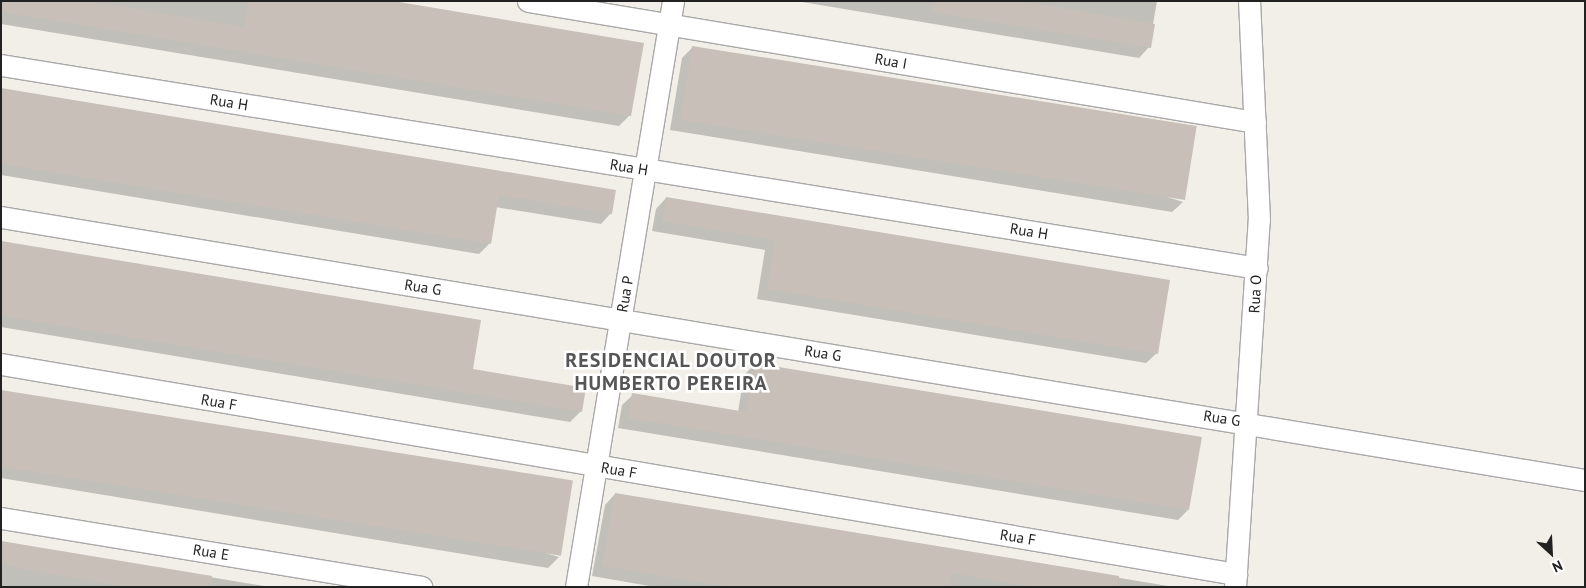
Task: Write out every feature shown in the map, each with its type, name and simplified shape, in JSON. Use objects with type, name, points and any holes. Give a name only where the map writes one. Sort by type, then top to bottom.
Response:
[{"type":"street","name":"Rua I","points":[[528,1],[1254,122]]},
{"type":"street","name":"Rua P","points":[[576,587],[647,170],[673,1]]},
{"type":"street","name":"Rua O","points":[[1236,580],[1257,268],[1249,1]]},
{"type":"street","name":"Rua H","points":[[1,65],[1257,268]]},
{"type":"street","name":"Rua G","points":[[1,218],[1585,480]]},
{"type":"street","name":"Rua F","points":[[1,364],[1236,580]]},
{"type":"street","name":"Rua E","points":[[1,518],[421,587]]},
{"type":"building","points":[[3,1],[87,1],[244,27],[249,1],[393,1],[644,43],[631,116],[2,12]]},
{"type":"building","points":[[933,1],[1019,1],[1155,24],[1151,48],[932,12]]},
{"type":"building","points":[[692,46],[1197,126],[1185,200],[680,120]]},
{"type":"building","points":[[1,88],[616,190],[612,214],[499,195],[491,244],[1,164]]},
{"type":"building","points":[[666,197],[1170,280],[1158,354],[767,289],[775,240],[662,221]]},
{"type":"building","points":[[1,241],[481,320],[473,369],[586,388],[582,412],[1,316]]},
{"type":"building","points":[[754,363],[1202,437],[1189,510],[628,418],[632,393],[746,412]]},
{"type":"building","points":[[1,390],[573,481],[561,556],[1,467]]},
{"type":"building","points":[[615,493],[1119,576],[1118,587],[1032,587],[951,573],[950,587],[727,587],[602,566]]},
{"type":"building","points":[[1,541],[212,576],[212,587],[126,587],[16,568],[1,563]]},
{"type":"district","name":"RESIDENCIAL DOUTOR HUMBERTO PEREIRA","points":[[671,372]]}]
